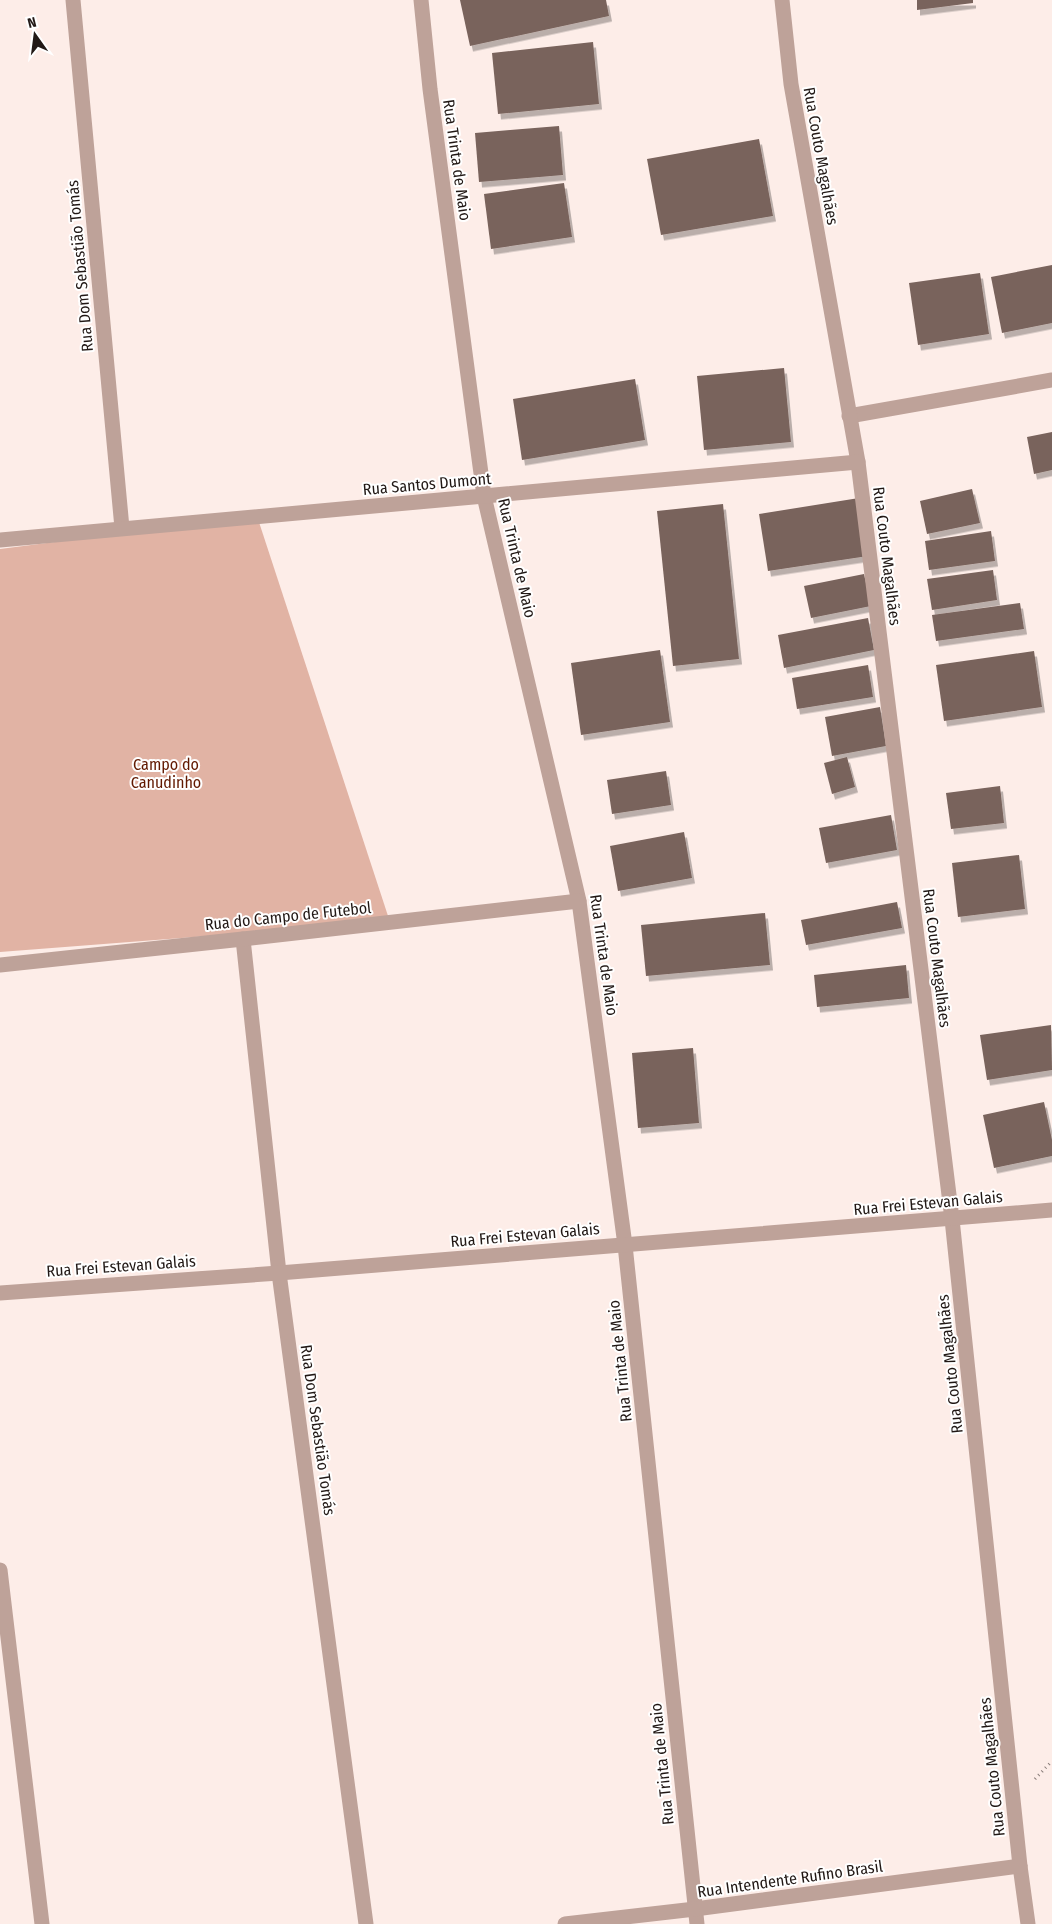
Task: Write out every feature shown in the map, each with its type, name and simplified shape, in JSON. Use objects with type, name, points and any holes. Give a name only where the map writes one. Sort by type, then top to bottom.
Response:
[{"type":"street","name":"Rua Dom Sebastião Tomás","points":[[73,0],[122,528]]},
{"type":"street","name":"Rua Trinta de Maio","points":[[421,0],[430,89],[484,496],[579,901],[625,1245],[696,1917]]},
{"type":"street","name":"Rua Couto Magalhães","points":[[782,0],[791,84],[858,462],[952,1219],[1020,1866],[1028,1924]]},
{"type":"street","points":[[849,416],[1052,380]]},
{"type":"street","name":"Rua Santos Dumont","points":[[0,540],[858,462]]},
{"type":"street","name":"Rua do Campo de Futebol","points":[[0,965],[579,901]]},
{"type":"street","name":"Rua Dom Sebastião Tomás","points":[[243,939],[279,1273],[366,1924]]},
{"type":"street","name":"Rua Frei Estevan Galais","points":[[0,1293],[279,1273],[1052,1210]]},
{"type":"street","points":[[0,1570],[42,1924]]},
{"type":"street","name":"Rua Intendente Rufino Brasil","points":[[565,1924],[696,1917],[1020,1866]]},
{"type":"green space","name":"Campo do Canudinho","points":[[257,516],[390,922],[0,952],[0,549]]},
{"type":"building","points":[[460,0],[606,0],[609,16],[470,46]]},
{"type":"building","points":[[917,0],[973,0],[973,3],[917,10]]},
{"type":"building","points":[[593,42],[599,104],[498,114],[492,53]]},
{"type":"building","points":[[559,126],[563,175],[479,182],[475,133]]},
{"type":"building","points":[[759,139],[773,216],[661,235],[647,159]]},
{"type":"building","points":[[564,183],[572,237],[491,249],[484,194]]},
{"type":"building","points":[[1052,265],[1052,323],[1002,333],[991,277]]},
{"type":"building","points":[[980,273],[989,334],[918,345],[909,283]]},
{"type":"building","points":[[784,368],[791,442],[704,450],[697,376]]},
{"type":"building","points":[[635,379],[645,440],[522,460],[513,399]]},
{"type":"building","points":[[1052,432],[1052,470],[1034,474],[1027,437]]},
{"type":"building","points":[[972,489],[980,523],[927,534],[920,501]]},
{"type":"building","points":[[859,498],[868,556],[768,571],[759,514]]},
{"type":"building","points":[[723,504],[739,659],[673,666],[657,511]]},
{"type":"building","points":[[991,531],[995,561],[929,570],[925,541]]},
{"type":"building","points":[[993,570],[997,600],[932,610],[927,579]]},
{"type":"building","points":[[864,574],[871,606],[811,618],[804,586]]},
{"type":"building","points":[[1020,603],[1024,629],[936,641],[932,615]]},
{"type":"building","points":[[868,618],[874,650],[784,668],[778,635]]},
{"type":"building","points":[[660,650],[670,722],[581,735],[571,663]]},
{"type":"building","points":[[1034,651],[1042,707],[944,721],[936,665]]},
{"type":"building","points":[[868,665],[873,697],[797,709],[792,678]]},
{"type":"building","points":[[880,707],[886,746],[832,756],[825,717]]},
{"type":"building","points":[[847,757],[855,787],[832,794],[824,763]]},
{"type":"building","points":[[666,771],[671,805],[612,814],[607,780]]},
{"type":"building","points":[[1000,786],[1004,823],[951,829],[946,793]]},
{"type":"building","points":[[891,815],[897,850],[826,863],[819,828]]},
{"type":"building","points":[[684,832],[692,878],[618,891],[610,846]]},
{"type":"building","points":[[1019,855],[1025,909],[958,917],[952,863]]},
{"type":"building","points":[[897,902],[902,928],[806,945],[801,920]]},
{"type":"building","points":[[765,913],[770,965],[646,976],[641,925]]},
{"type":"building","points":[[906,965],[909,998],[817,1007],[814,975]]},
{"type":"building","points":[[1051,1025],[1052,1070],[987,1080],[980,1035]]},
{"type":"building","points":[[693,1048],[699,1123],[638,1128],[632,1053]]},
{"type":"building","points":[[1044,1102],[1052,1140],[1052,1156],[994,1168],[983,1115]]}]
